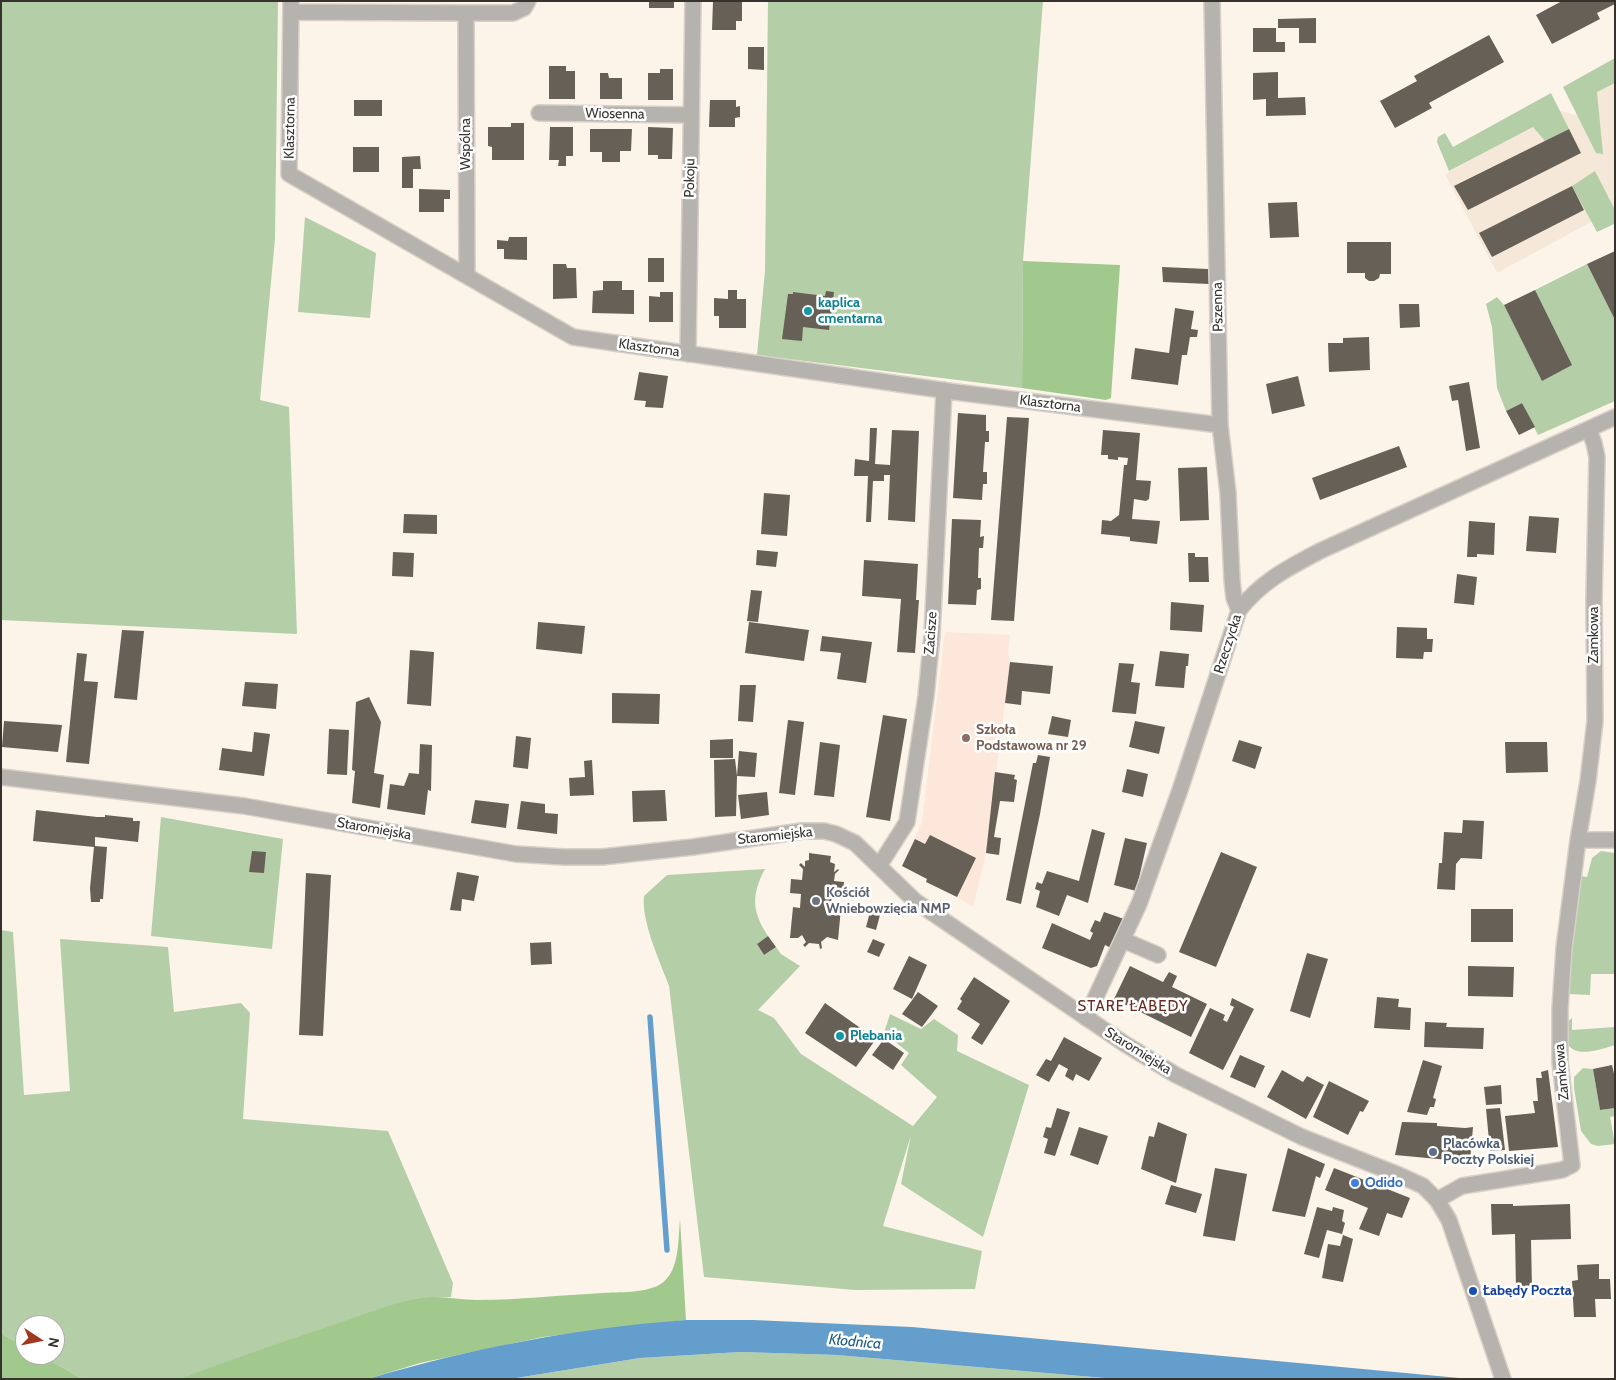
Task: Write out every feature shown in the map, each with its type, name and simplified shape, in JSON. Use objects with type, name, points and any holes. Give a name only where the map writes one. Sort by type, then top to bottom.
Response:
[{"type":"street","points":[[291,7],[513,13],[524,8],[528,1]]},
{"type":"street","name":"Pokoju","points":[[688,354],[692,1]]},
{"type":"street","name":"Pszenna","points":[[1212,1],[1220,425],[1228,492],[1232,580],[1234,598],[1239,610]]},
{"type":"street","name":"Klasztorna","points":[[291,7],[289,174],[573,337],[944,390],[1220,425]]},
{"type":"street","name":"Wspólna","points":[[466,13],[466,275]]},
{"type":"street","name":"Wiosenna","points":[[539,113],[691,115]]},
{"type":"street","name":"Zacisze","points":[[879,866],[907,822],[925,705],[932,635],[944,390]]},
{"type":"street","name":"Rzeczycka","points":[[1086,1018],[1140,904],[1180,790],[1239,610],[1251,594],[1280,573],[1320,551],[1615,418]]},
{"type":"street","name":"Zamkowa","points":[[1438,1200],[1462,1186],[1562,1170],[1572,1164],[1560,1062],[1559,1034],[1564,948],[1595,721],[1597,457],[1589,430]]},
{"type":"street","name":"Staromiejska","points":[[1,777],[244,806],[495,850],[535,855],[602,857],[635,855],[787,832],[824,831],[850,839],[915,900],[1086,1018],[1176,1075],[1302,1137],[1423,1186],[1438,1200],[1449,1220],[1503,1379]]},
{"type":"street","points":[[1578,840],[1615,840]]},
{"type":"street","points":[[1123,940],[1158,955]]},
{"type":"shaded area","points":[[1615,83],[1615,209],[1497,273],[1445,174],[1561,111],[1599,121],[1597,92]]},
{"type":"shaded area","name":"Szkoła Podstawowa nr 29","points":[[945,632],[1010,635],[1008,652],[1010,662],[986,853],[973,907],[902,866],[922,822]]},
{"type":"green space","points":[[1,1],[278,1],[275,239],[260,400],[289,407],[297,634],[1,620]]},
{"type":"green space","points":[[768,1],[1043,1],[1023,261],[1022,388],[757,355],[765,271]]},
{"type":"green space","points":[[1615,58],[1615,83],[1597,92],[1603,154],[1596,153],[1563,87]]},
{"type":"green space","points":[[1551,93],[1569,129],[1545,141],[1533,127],[1449,171],[1437,142],[1438,137],[1445,133],[1453,147]]},
{"type":"green space","points":[[1595,171],[1615,210],[1614,224],[1597,232],[1572,186]]},
{"type":"green space","points":[[305,217],[376,253],[370,318],[298,312]]},
{"type":"green space","points":[[1023,261],[1120,265],[1111,398],[1106,400],[1022,388]]},
{"type":"green space","points":[[1587,264],[1615,320],[1615,401],[1538,435],[1522,403],[1506,411],[1497,388],[1492,327],[1486,304],[1497,297],[1504,305],[1542,380],[1535,290]]},
{"type":"green space","points":[[161,817],[283,839],[272,949],[151,936]]},
{"type":"green space","points":[[1601,851],[1615,853],[1615,974],[1591,974],[1590,995],[1568,994],[1568,978],[1581,876],[1587,877],[1592,858]]},
{"type":"green space","points":[[765,869],[757,887],[755,903],[759,919],[768,936],[757,944],[764,955],[776,947],[781,954],[800,966],[758,1010],[774,1018],[801,1054],[913,1126],[937,1097],[901,1065],[909,1053],[884,1033],[890,1014],[921,1029],[934,1019],[958,1035],[957,1051],[1029,1085],[983,1237],[901,1184],[911,1135],[883,1226],[982,1251],[975,1289],[855,1290],[704,1277],[669,986],[648,929],[645,917],[644,896],[667,875]]},
{"type":"green space","points":[[1,930],[13,932],[24,1095],[70,1091],[60,939],[168,947],[174,1012],[241,1003],[250,1013],[243,1119],[388,1131],[453,1283],[451,1297],[422,1298],[179,1379],[83,1379],[58,1365],[65,1365],[65,1315],[15,1315],[15,1341],[4,1335],[1,1329]]},
{"type":"green space","points":[[1572,1018],[1572,1030],[1615,1027],[1615,1045],[1587,1052],[1574,1050],[1569,1046],[1565,1032],[1565,1024]]},
{"type":"green space","points":[[1583,1068],[1593,1069],[1600,1110],[1615,1108],[1615,1116],[1610,1117],[1615,1144],[1598,1146],[1591,1144],[1581,1131],[1574,1077]]},
{"type":"green space","points":[[680,1219],[686,1320],[543,1337],[420,1363],[368,1379],[179,1379],[377,1310],[421,1298],[508,1299],[631,1292],[653,1288],[666,1280],[671,1273],[677,1256]]},
{"type":"green space","points":[[1,1330],[4,1335],[15,1341],[15,1365],[58,1365],[83,1379],[1,1379]]},
{"type":"green space","points":[[741,1352],[837,1355],[1116,1379],[510,1379],[640,1358]]},
{"type":"water","name":"Kłodnica","points":[[686,1320],[753,1320],[912,1327],[1470,1379],[1116,1379],[837,1355],[741,1352],[640,1358],[510,1379],[368,1379],[446,1358],[525,1341],[605,1328]]},
{"type":"building","points":[[649,1],[674,1],[674,8],[649,8]]},
{"type":"building","points":[[713,1],[742,2],[742,21],[736,21],[736,30],[712,30]]},
{"type":"building","points":[[1562,1],[1615,1],[1615,4],[1597,13],[1600,19],[1552,44],[1536,15]]},
{"type":"building","points":[[1316,18],[1316,43],[1299,43],[1299,28],[1278,28],[1278,19]]},
{"type":"building","points":[[1253,28],[1276,28],[1276,42],[1285,42],[1285,52],[1253,52]]},
{"type":"building","points":[[1489,35],[1504,62],[1429,103],[1432,108],[1395,128],[1380,101],[1417,81],[1414,76]]},
{"type":"building","points":[[748,47],[764,47],[764,70],[748,69]]},
{"type":"building","points":[[549,66],[566,66],[566,71],[575,71],[575,99],[549,99]]},
{"type":"building","points":[[660,69],[673,69],[673,100],[648,100],[648,73],[660,73]]},
{"type":"building","points":[[1278,72],[1278,98],[1305,97],[1306,115],[1266,116],[1266,99],[1253,100],[1253,73]]},
{"type":"building","points":[[600,73],[608,73],[609,78],[622,78],[622,99],[600,99]]},
{"type":"building","points":[[354,100],[382,100],[382,116],[354,116]]},
{"type":"building","points":[[710,100],[736,100],[736,107],[740,106],[740,117],[735,118],[735,127],[709,127]]},
{"type":"building","points":[[511,123],[524,123],[524,160],[492,160],[492,147],[488,146],[488,127],[511,127]]},
{"type":"building","points":[[550,127],[573,127],[573,156],[566,156],[566,166],[558,166],[559,160],[549,160]]},
{"type":"building","points":[[648,127],[673,128],[672,159],[658,159],[658,155],[648,155]]},
{"type":"building","points":[[590,129],[632,129],[631,151],[620,151],[620,162],[602,162],[602,152],[590,152]]},
{"type":"building","points":[[1569,129],[1581,153],[1468,210],[1454,186]]},
{"type":"building","points":[[353,147],[379,147],[379,172],[353,172]]},
{"type":"building","points":[[420,156],[421,169],[413,169],[413,188],[402,188],[402,157]]},
{"type":"building","points":[[1572,186],[1584,210],[1492,257],[1479,233]]},
{"type":"building","points":[[419,189],[450,190],[450,199],[444,199],[444,212],[419,212]]},
{"type":"building","points":[[1297,202],[1299,237],[1270,238],[1268,203]]},
{"type":"building","points":[[509,237],[527,237],[527,260],[504,259],[504,249],[497,249],[497,240],[508,241]]},
{"type":"building","points":[[1347,242],[1391,242],[1391,274],[1380,274],[1379,278],[1369,281],[1365,278],[1365,273],[1347,273]]},
{"type":"building","points":[[1615,251],[1615,320],[1587,264]]},
{"type":"building","points":[[648,258],[664,258],[664,282],[648,282]]},
{"type":"building","points":[[553,264],[566,264],[567,268],[576,268],[577,298],[553,299]]},
{"type":"building","points":[[1162,267],[1208,269],[1209,284],[1163,282]]},
{"type":"building","points":[[603,281],[622,281],[622,290],[634,290],[634,314],[592,313],[593,291],[603,290]]},
{"type":"building","points":[[728,290],[737,290],[737,299],[746,299],[746,328],[719,328],[719,316],[714,316],[714,298],[728,299]]},
{"type":"building","points":[[1535,290],[1572,365],[1542,381],[1504,305]]},
{"type":"building","name":"kaplica cmentarna","points":[[826,291],[834,292],[829,330],[803,327],[802,341],[782,339],[788,294],[793,294],[793,292],[825,296]]},
{"type":"building","points":[[660,292],[673,292],[673,322],[649,322],[649,296],[660,297]]},
{"type":"building","points":[[1399,304],[1419,304],[1420,327],[1400,328]]},
{"type":"building","points":[[1175,308],[1194,311],[1191,329],[1198,330],[1197,337],[1190,337],[1187,355],[1182,355],[1178,385],[1131,379],[1135,348],[1169,353]]},
{"type":"building","points":[[1369,337],[1370,370],[1329,372],[1328,343],[1343,343],[1343,338]]},
{"type":"building","points":[[639,372],[668,376],[663,408],[645,407],[646,401],[634,400]]},
{"type":"building","points":[[1298,376],[1305,406],[1272,414],[1266,384]]},
{"type":"building","points":[[1469,382],[1480,448],[1466,451],[1458,400],[1452,401],[1449,386]]},
{"type":"building","points":[[1522,403],[1535,427],[1519,435],[1506,411]]},
{"type":"building","points":[[958,413],[986,415],[986,431],[989,431],[989,442],[985,442],[983,472],[987,472],[987,484],[983,484],[982,500],[953,498]]},
{"type":"building","points":[[1007,417],[1029,418],[1014,621],[991,620]]},
{"type":"building","points":[[870,428],[877,428],[875,464],[890,465],[892,430],[919,431],[915,522],[888,520],[890,475],[884,475],[884,481],[873,481],[871,522],[866,522],[868,476],[854,476],[855,459],[869,461]]},
{"type":"building","points":[[1103,430],[1140,433],[1136,480],[1151,481],[1149,499],[1146,501],[1134,499],[1132,519],[1160,521],[1157,544],[1130,541],[1130,537],[1101,534],[1102,520],[1111,521],[1119,515],[1124,465],[1127,465],[1128,458],[1108,459],[1108,455],[1101,455]]},
{"type":"building","points":[[1399,446],[1407,467],[1320,500],[1312,478]]},
{"type":"building","points":[[1207,467],[1209,520],[1180,521],[1178,468]]},
{"type":"building","points":[[764,493],[790,495],[787,536],[761,534]]},
{"type":"building","points":[[404,514],[437,515],[437,534],[403,533]]},
{"type":"building","points":[[1529,516],[1559,518],[1556,553],[1526,551]]},
{"type":"building","points":[[952,519],[981,520],[980,537],[984,536],[983,548],[979,548],[978,578],[981,578],[981,589],[977,590],[976,605],[948,604]]},
{"type":"building","points":[[1469,521],[1495,523],[1494,555],[1477,554],[1477,557],[1467,557]]},
{"type":"building","points":[[757,550],[778,552],[776,567],[756,565]]},
{"type":"building","points":[[393,552],[414,553],[413,577],[392,576]]},
{"type":"building","points":[[1188,553],[1195,553],[1195,557],[1208,557],[1209,582],[1189,582]]},
{"type":"building","points":[[864,560],[918,564],[916,600],[919,600],[915,653],[897,652],[901,599],[862,596]]},
{"type":"building","points":[[1457,574],[1477,577],[1474,605],[1454,603]]},
{"type":"building","points":[[751,590],[762,591],[758,622],[747,621]]},
{"type":"building","points":[[1171,602],[1204,605],[1202,632],[1170,630]]},
{"type":"building","points":[[538,622],[585,626],[582,654],[536,649]]},
{"type":"building","points":[[749,622],[809,630],[804,661],[745,653]]},
{"type":"building","points":[[1397,627],[1427,628],[1427,639],[1433,639],[1432,652],[1424,652],[1423,659],[1396,658]]},
{"type":"building","points":[[122,630],[144,631],[137,700],[114,698]]},
{"type":"building","points":[[822,636],[872,642],[866,683],[837,679],[841,653],[820,651]]},
{"type":"building","points":[[410,650],[434,652],[431,706],[407,704]]},
{"type":"building","points":[[1160,651],[1189,654],[1184,688],[1155,686]]},
{"type":"building","points":[[77,653],[87,654],[84,681],[98,682],[89,764],[66,762]]},
{"type":"building","points":[[1010,662],[1053,666],[1050,694],[1022,691],[1021,705],[1005,703]]},
{"type":"building","points":[[1119,663],[1134,664],[1131,682],[1140,683],[1136,714],[1112,712]]},
{"type":"building","points":[[245,682],[278,684],[276,709],[242,706]]},
{"type":"building","points":[[740,685],[756,685],[753,722],[738,721]]},
{"type":"building","points":[[612,693],[660,694],[659,724],[612,723]]},
{"type":"building","points":[[369,697],[381,722],[374,773],[384,775],[380,808],[352,803],[355,771],[352,770],[356,702]]},
{"type":"building","points":[[883,715],[907,719],[890,821],[866,817]]},
{"type":"building","points":[[1052,716],[1071,720],[1068,737],[1048,734]]},
{"type":"building","points":[[788,720],[804,722],[795,795],[779,793]]},
{"type":"building","points":[[4,721],[62,725],[58,752],[2,747]]},
{"type":"building","points":[[1135,721],[1165,727],[1159,754],[1129,747]]},
{"type":"building","points":[[329,729],[349,730],[347,775],[327,774]]},
{"type":"building","points":[[254,732],[270,734],[264,776],[219,770],[222,748],[252,752]]},
{"type":"building","points":[[516,736],[531,738],[528,769],[513,767]]},
{"type":"building","points":[[733,739],[733,758],[710,758],[710,740]]},
{"type":"building","points":[[1239,740],[1262,747],[1255,769],[1232,761]]},
{"type":"building","points":[[820,742],[840,745],[834,797],[814,795]]},
{"type":"building","points":[[1505,742],[1547,742],[1548,772],[1506,773]]},
{"type":"building","points":[[420,744],[432,745],[431,791],[428,790],[425,815],[387,809],[390,784],[404,786],[409,773],[419,774]]},
{"type":"building","points":[[739,751],[757,753],[755,777],[737,776]]},
{"type":"building","points":[[1038,755],[1050,757],[1021,904],[1006,900],[1033,763],[1036,763]]},
{"type":"building","points":[[735,759],[737,776],[736,816],[715,817],[714,760]]},
{"type":"building","points":[[592,760],[594,795],[570,796],[569,778],[585,777],[584,761]]},
{"type":"building","points":[[1127,769],[1148,774],[1143,797],[1122,792]]},
{"type":"building","points":[[995,772],[1015,775],[1014,779],[1017,780],[1014,802],[1000,801],[994,837],[1001,838],[999,855],[986,853]]},
{"type":"building","points":[[665,790],[667,821],[633,822],[632,791]]},
{"type":"building","points":[[767,792],[769,815],[741,819],[738,795]]},
{"type":"building","points":[[475,800],[509,804],[506,828],[471,823]]},
{"type":"building","points":[[521,801],[545,804],[545,813],[558,814],[557,834],[517,829]]},
{"type":"building","points":[[36,810],[97,817],[105,817],[105,815],[133,818],[133,821],[140,821],[138,842],[95,837],[95,846],[107,847],[103,899],[100,899],[100,902],[91,902],[90,888],[94,847],[33,841]]},
{"type":"building","points":[[1463,820],[1484,821],[1482,859],[1461,858],[1456,864],[1455,890],[1437,889],[1439,863],[1442,863],[1444,832],[1462,833]]},
{"type":"building","points":[[1092,829],[1105,833],[1088,903],[1067,895],[1059,916],[1036,907],[1040,891],[1035,889],[1037,882],[1042,884],[1047,871],[1079,881]]},
{"type":"building","points":[[930,835],[976,858],[957,897],[926,882],[927,879],[902,866],[915,839],[925,844]]},
{"type":"building","points":[[1125,838],[1147,843],[1136,891],[1114,885]]},
{"type":"building","points":[[252,851],[266,852],[264,873],[249,872]]},
{"type":"building","points":[[1221,852],[1257,867],[1216,967],[1179,952]]},
{"type":"building","name":"Kościół Wniebowzięcia NMP","points":[[809,853],[831,856],[830,862],[835,864],[834,872],[839,870],[835,874],[834,881],[844,882],[842,898],[832,897],[831,903],[841,908],[838,940],[827,937],[821,942],[822,948],[820,949],[819,944],[809,943],[805,947],[803,945],[806,942],[802,935],[798,938],[790,938],[793,907],[800,908],[801,894],[790,893],[791,879],[802,880],[803,869],[799,865],[801,863],[805,867],[805,861],[809,860]]},
{"type":"building","points":[[457,872],[479,876],[474,901],[462,899],[461,911],[450,910]]},
{"type":"building","points":[[306,873],[331,875],[323,1036],[299,1035]]},
{"type":"building","points":[[1471,909],[1513,909],[1513,942],[1471,942]]},
{"type":"building","points":[[870,912],[880,915],[876,930],[866,927]]},
{"type":"building","points":[[1104,912],[1124,919],[1111,948],[1105,945],[1097,966],[1091,968],[1042,948],[1052,923],[1090,940],[1093,933],[1090,931],[1095,920],[1100,922]]},
{"type":"building","points":[[768,936],[776,947],[764,955],[757,944]]},
{"type":"building","points":[[873,939],[885,944],[879,957],[867,952]]},
{"type":"building","points":[[551,942],[552,964],[531,965],[530,943]]},
{"type":"building","points":[[1307,953],[1328,959],[1310,1018],[1290,1011]]},
{"type":"building","points":[[909,956],[927,965],[912,999],[893,989]]},
{"type":"building","points":[[1130,966],[1163,982],[1169,972],[1177,976],[1172,987],[1207,1004],[1191,1037],[1114,999]]},
{"type":"building","points":[[1468,966],[1514,967],[1513,997],[1468,996]]},
{"type":"building","points":[[974,977],[1010,1001],[982,1045],[971,1038],[980,1024],[957,1009],[962,1001],[960,999]]},
{"type":"building","points":[[918,992],[938,1006],[922,1027],[902,1014]]},
{"type":"building","points":[[1377,997],[1399,999],[1398,1007],[1411,1008],[1410,1030],[1374,1028]]},
{"type":"building","points":[[1232,998],[1254,1009],[1223,1070],[1189,1053],[1210,1008],[1225,1015],[1223,1020],[1227,1022],[1234,1007],[1230,1005]]},
{"type":"building","name":"Plebania","points":[[825,1003],[876,1039],[856,1067],[805,1033]]},
{"type":"building","points":[[1425,1022],[1447,1023],[1446,1027],[1484,1028],[1483,1049],[1424,1047]]},
{"type":"building","points":[[1064,1037],[1102,1058],[1089,1081],[1076,1074],[1073,1081],[1065,1076],[1068,1069],[1059,1064],[1049,1082],[1036,1075],[1046,1059],[1051,1061]]},
{"type":"building","points":[[884,1039],[904,1053],[893,1070],[872,1055]]},
{"type":"building","points":[[1240,1055],[1265,1066],[1255,1088],[1230,1077]]},
{"type":"building","points":[[1423,1060],[1442,1066],[1433,1098],[1436,1099],[1434,1107],[1430,1107],[1427,1115],[1407,1112]]},
{"type":"building","points":[[1612,1065],[1615,1078],[1615,1108],[1600,1110],[1593,1069]]},
{"type":"building","points":[[1282,1070],[1303,1082],[1307,1076],[1324,1085],[1306,1119],[1267,1097]]},
{"type":"building","points":[[1548,1070],[1558,1147],[1509,1151],[1505,1116],[1535,1113],[1533,1101],[1538,1101],[1536,1078],[1542,1078],[1541,1072]]},
{"type":"building","points":[[1329,1081],[1369,1101],[1363,1112],[1360,1111],[1348,1135],[1313,1117]]},
{"type":"building","points":[[1501,1085],[1502,1104],[1486,1105],[1484,1087]]},
{"type":"building","points":[[1057,1108],[1070,1112],[1055,1156],[1044,1153],[1048,1139],[1043,1137],[1046,1127],[1051,1128]]},
{"type":"building","points":[[1500,1108],[1505,1150],[1490,1151],[1486,1109]]},
{"type":"building","points":[[1158,1122],[1187,1134],[1176,1183],[1141,1169],[1149,1136],[1154,1137]]},
{"type":"building","points":[[1402,1122],[1437,1123],[1437,1126],[1465,1128],[1473,1127],[1470,1162],[1395,1155]]},
{"type":"building","points":[[1079,1127],[1108,1136],[1098,1165],[1070,1155]]},
{"type":"building","points":[[1288,1148],[1325,1164],[1320,1178],[1316,1176],[1305,1217],[1272,1211]]},
{"type":"building","points":[[1215,1168],[1247,1174],[1235,1241],[1203,1236]]},
{"type":"building","points":[[1334,1168],[1410,1198],[1402,1218],[1387,1213],[1379,1236],[1359,1229],[1368,1208],[1325,1190]]},
{"type":"building","points":[[1171,1185],[1202,1194],[1196,1213],[1165,1204]]},
{"type":"building","points":[[1491,1204],[1513,1204],[1513,1206],[1570,1204],[1571,1239],[1531,1240],[1532,1289],[1516,1289],[1515,1234],[1492,1235]]},
{"type":"building","points":[[1317,1207],[1332,1211],[1333,1207],[1344,1210],[1342,1221],[1345,1223],[1342,1234],[1327,1230],[1319,1258],[1304,1254]]},
{"type":"building","points":[[1343,1235],[1353,1239],[1343,1282],[1322,1278],[1328,1244],[1340,1246]]},
{"type":"building","points":[[1599,1264],[1599,1279],[1610,1279],[1611,1299],[1595,1299],[1596,1317],[1574,1317],[1572,1281],[1578,1280],[1577,1265]]},
{"type":"waterway","points":[[650,1017],[667,1250]]},
{"type":"place","name":"kaplica cmentarna","points":[[808,311]]},
{"type":"place","name":"Szkoła Podstawowa nr 29","points":[[966,738]]},
{"type":"place","name":"Kościół Wniebowzięcia NMP","points":[[816,901]]},
{"type":"place","name":"Plebania","points":[[840,1036]]},
{"type":"place","name":"Placówka Poczty Polskiej","points":[[1433,1152]]},
{"type":"place","name":"Odido","points":[[1355,1183]]},
{"type":"place","name":"Łabędy Poczta","points":[[1473,1291]]},
{"type":"district","name":"STARE ŁABĘDY","points":[[1133,1007]]}]
